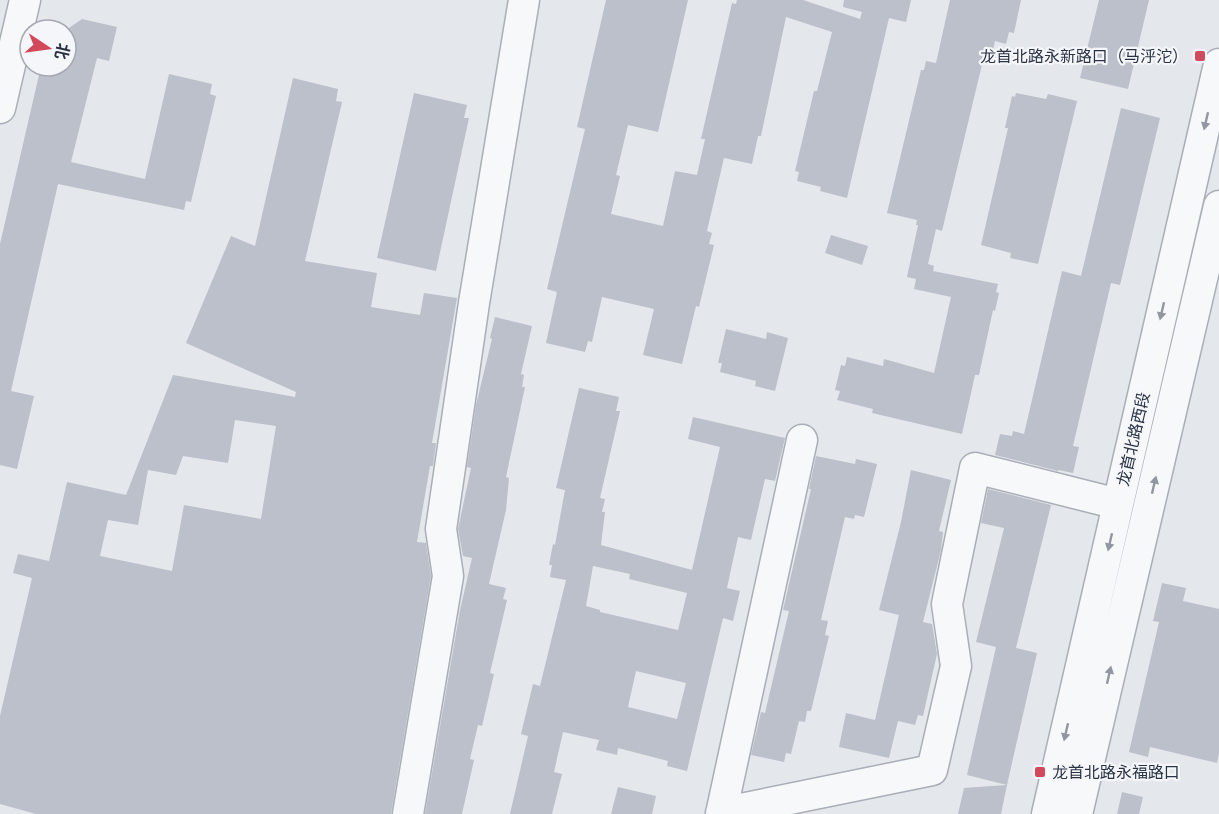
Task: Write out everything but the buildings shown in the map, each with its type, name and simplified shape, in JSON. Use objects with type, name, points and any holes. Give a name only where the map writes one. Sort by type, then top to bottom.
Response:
[{"type":"street","points":[[0,108],[25,0]]},
{"type":"street","points":[[408,814],[448,576],[441,529],[474,303],[524,0]]},
{"type":"street","name":"龙首北路西段","points":[[1047,814],[1219,64]]},
{"type":"street","name":"龙首北路西段","points":[[1077,814],[1219,206]]},
{"type":"street","points":[[802,440],[721,813],[932,770],[956,666],[947,604],[975,468],[1118,504]]},
{"type":"place","name":"龙首北路永新路口（马泘沱）","points":[[1200,56]]},
{"type":"place","name":"龙首北路永福路口","points":[[1040,772]]}]
